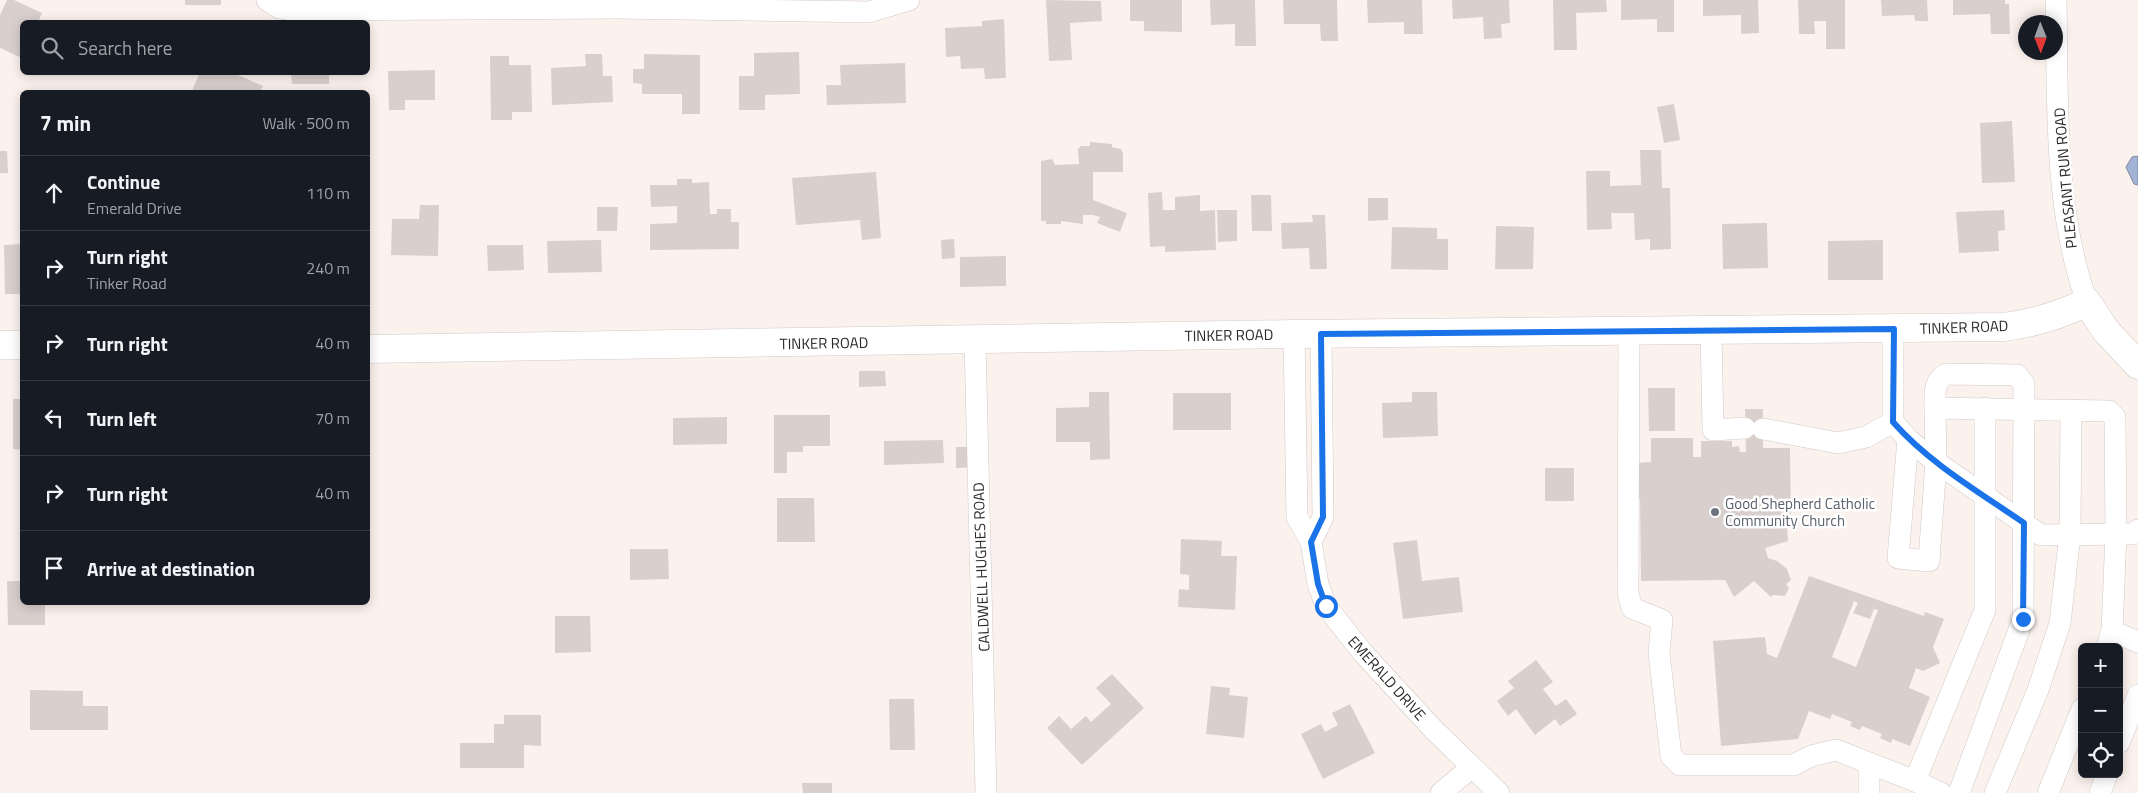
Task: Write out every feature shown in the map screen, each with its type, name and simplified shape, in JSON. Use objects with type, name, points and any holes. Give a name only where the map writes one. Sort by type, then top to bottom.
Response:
[{"type":"main road","name":"TINKER ROAD","points":[[370,349],[975,341],[1294,334],[1894,329],[2012,326],[2060,316],[2086,302]]},
{"type":"main road","name":"PLEASANT RUN ROAD","points":[[2086,302],[2106,331],[2138,365]]},
{"type":"main road","points":[[0,345],[20,345]]},
{"type":"street","points":[[267,0],[279,8],[291,10],[615,8],[868,12],[909,0]]},
{"type":"street","name":"PLEASANT RUN ROAD","points":[[2056,0],[2060,152],[2069,244],[2086,302]]},
{"type":"street","points":[[1894,329],[1893,422],[1908,439],[1936,462],[2041,535],[2133,534],[2138,530]]},
{"type":"street","points":[[1710,330],[1713,430],[1754,428],[1838,442],[1866,438],[1893,422]]},
{"type":"street","points":[[1629,331],[1628,593],[1632,608],[1662,620],[1659,653],[1671,756],[1680,765],[1794,765],[1811,756],[1836,750],[1941,793]]},
{"type":"street","name":"EMERALD DRIVE","points":[[1294,334],[1297,517],[1311,542],[1318,584],[1326,606],[1363,653],[1434,730],[1499,793]]},
{"type":"street","points":[[1311,542],[1323,517],[1321,334]]},
{"type":"street","name":"CALDWELL HUGHES ROAD","points":[[975,341],[986,793]]},
{"type":"street","points":[[1908,439],[1898,558],[1929,561],[1936,462],[1935,388],[1938,379],[1946,374],[2017,375],[2024,384],[2023,619],[1958,793]]},
{"type":"street","points":[[1936,408],[2108,411],[2115,417],[2116,534],[2109,639],[2138,642]]},
{"type":"street","points":[[1915,781],[1985,610],[1985,408]]},
{"type":"street","points":[[1995,793],[2038,690],[2060,623],[2070,534],[2071,410]]},
{"type":"street","points":[[2123,733],[2138,695]]},
{"type":"street","points":[[2048,793],[2078,719]]},
{"type":"street","points":[[1869,763],[1869,793]]},
{"type":"street","points":[[1441,793],[1472,767]]},
{"type":"street","points":[[2100,793],[2106,778]]},
{"type":"water","points":[[2138,156],[2138,185],[2134,184],[2126,167],[2132,157]]},
{"type":"building","points":[[7,0],[14,0],[42,13],[39,20],[20,20],[20,57],[0,48],[0,15]]},
{"type":"building","points":[[185,0],[221,0],[221,5],[185,5]]},
{"type":"building","points":[[1046,0],[1101,1],[1102,21],[1070,23],[1072,60],[1049,61]]},
{"type":"building","points":[[1130,0],[1182,0],[1182,32],[1144,31],[1144,21],[1130,21]]},
{"type":"building","points":[[1210,0],[1255,0],[1256,46],[1235,46],[1235,24],[1211,25]]},
{"type":"building","points":[[1283,0],[1337,0],[1338,41],[1321,41],[1320,24],[1284,24]]},
{"type":"building","points":[[1367,0],[1422,0],[1423,34],[1404,34],[1404,22],[1368,23]]},
{"type":"building","points":[[1452,0],[1509,0],[1510,23],[1501,24],[1502,38],[1484,39],[1483,17],[1453,19]]},
{"type":"building","points":[[1553,0],[1606,0],[1607,12],[1576,13],[1577,50],[1554,50]]},
{"type":"building","points":[[1621,0],[1674,0],[1674,32],[1657,32],[1657,19],[1621,20]]},
{"type":"building","points":[[1703,0],[1758,0],[1759,33],[1741,34],[1741,15],[1703,16]]},
{"type":"building","points":[[1798,0],[1845,0],[1845,49],[1826,49],[1826,21],[1814,21],[1815,34],[1799,34]]},
{"type":"building","points":[[1881,0],[1927,0],[1928,21],[1915,21],[1914,15],[1882,16]]},
{"type":"building","points":[[1953,0],[2005,0],[2005,4],[2009,4],[2010,34],[1991,34],[1990,14],[1953,15]]},
{"type":"building","points":[[1004,19],[1006,78],[985,79],[984,68],[961,69],[960,56],[946,57],[945,28],[982,26],[982,21]]},
{"type":"building","points":[[799,52],[800,94],[765,95],[765,110],[739,110],[739,76],[754,76],[754,53]]},
{"type":"building","points":[[585,54],[602,54],[603,76],[612,76],[613,102],[552,105],[551,68],[586,66]]},
{"type":"building","points":[[644,54],[700,55],[700,114],[682,114],[682,94],[642,94],[642,84],[633,83],[633,69],[644,69]]},
{"type":"building","points":[[490,56],[509,56],[509,65],[531,65],[532,112],[512,112],[512,120],[491,120]]},
{"type":"building","points":[[905,63],[906,103],[827,105],[826,85],[841,85],[840,65]]},
{"type":"building","points":[[435,70],[435,100],[405,100],[405,110],[389,110],[388,71]]},
{"type":"building","points":[[199,75],[238,75],[263,86],[261,90],[192,90]]},
{"type":"building","points":[[291,75],[329,75],[329,84],[292,84]]},
{"type":"building","points":[[1674,104],[1680,140],[1664,143],[1657,107]]},
{"type":"building","points":[[2012,121],[2015,182],[1982,183],[1980,123]]},
{"type":"building","points":[[1090,142],[1112,144],[1112,147],[1121,149],[1123,153],[1123,172],[1093,172],[1093,200],[1127,213],[1120,232],[1097,223],[1100,217],[1093,215],[1083,215],[1083,224],[1061,221],[1061,224],[1046,224],[1046,221],[1041,221],[1041,161],[1052,159],[1055,165],[1079,164],[1078,149],[1081,146],[1090,146]]},
{"type":"building","points":[[1640,150],[1661,150],[1662,188],[1670,188],[1671,249],[1650,250],[1650,239],[1635,240],[1634,213],[1611,213],[1612,229],[1587,230],[1586,171],[1610,171],[1610,186],[1641,185]]},
{"type":"building","points":[[0,151],[7,151],[8,173],[0,173]]},
{"type":"building","points":[[876,172],[881,238],[862,240],[860,220],[796,225],[792,178]]},
{"type":"building","points":[[677,179],[692,179],[692,183],[709,182],[710,214],[717,214],[717,209],[731,209],[731,222],[739,222],[739,249],[650,250],[650,224],[677,223],[677,206],[651,207],[650,185],[677,185]]},
{"type":"building","points":[[1162,192],[1163,210],[1175,210],[1175,197],[1200,195],[1200,211],[1215,210],[1216,250],[1165,252],[1165,246],[1150,247],[1148,193]]},
{"type":"building","points":[[1251,195],[1271,195],[1272,231],[1252,231]]},
{"type":"building","points":[[1368,198],[1388,198],[1388,220],[1368,221]]},
{"type":"building","points":[[420,205],[439,205],[438,256],[391,255],[392,219],[419,219]]},
{"type":"building","points":[[597,207],[618,207],[617,231],[597,231]]},
{"type":"building","points":[[1217,210],[1237,210],[1237,241],[1218,242]]},
{"type":"building","points":[[2004,210],[2005,230],[1998,231],[1999,251],[1959,253],[1956,212]]},
{"type":"building","points":[[1312,215],[1325,215],[1327,269],[1310,269],[1309,248],[1282,249],[1281,223],[1313,222]]},
{"type":"building","points":[[1767,223],[1768,268],[1723,269],[1722,224]]},
{"type":"building","points":[[1496,226],[1534,227],[1533,269],[1495,269]]},
{"type":"building","points":[[1392,227],[1437,228],[1437,239],[1448,239],[1448,270],[1391,269]]},
{"type":"building","points":[[954,239],[955,258],[942,259],[941,240]]},
{"type":"building","points":[[601,240],[602,272],[548,273],[547,241]]},
{"type":"building","points":[[1883,240],[1883,280],[1828,280],[1828,241]]},
{"type":"building","points":[[20,244],[20,294],[5,294],[4,245]]},
{"type":"building","points":[[487,245],[523,245],[524,270],[488,271]]},
{"type":"building","points":[[1006,256],[1006,286],[960,287],[960,257]]},
{"type":"building","points":[[859,371],[885,371],[886,386],[859,387]]},
{"type":"building","points":[[1648,388],[1675,388],[1675,431],[1649,431]]},
{"type":"building","points":[[1089,392],[1109,392],[1110,459],[1090,460],[1090,442],[1056,442],[1056,408],[1089,407]]},
{"type":"building","points":[[1412,392],[1437,392],[1438,436],[1383,438],[1382,403],[1412,402]]},
{"type":"building","points":[[1173,393],[1231,393],[1231,430],[1173,430]]},
{"type":"building","points":[[13,399],[20,399],[20,450],[13,449]]},
{"type":"building","name":"Good Shepherd Catholic Community Church","points":[[1745,409],[1763,409],[1763,448],[1790,448],[1791,525],[1787,527],[1788,541],[1765,548],[1768,558],[1777,561],[1787,569],[1791,580],[1786,584],[1789,588],[1785,596],[1773,595],[1771,597],[1754,581],[1734,597],[1725,580],[1641,581],[1640,498],[1636,499],[1635,463],[1651,462],[1651,438],[1693,438],[1693,457],[1701,457],[1701,441],[1732,441],[1732,447],[1739,446],[1740,452],[1746,452]]},
{"type":"building","points":[[774,415],[830,415],[830,446],[803,446],[803,452],[787,452],[787,473],[774,473]]},
{"type":"building","points":[[727,417],[727,444],[673,445],[673,418]]},
{"type":"building","points":[[943,440],[944,463],[884,465],[884,441]]},
{"type":"building","points":[[956,447],[976,447],[977,467],[956,468]]},
{"type":"building","points":[[1545,468],[1574,468],[1574,501],[1545,501]]},
{"type":"building","points":[[777,498],[814,498],[815,542],[777,542]]},
{"type":"building","points":[[1181,539],[1222,541],[1221,556],[1237,556],[1235,610],[1178,607],[1179,589],[1189,590],[1189,575],[1180,574]]},
{"type":"building","points":[[1417,540],[1422,581],[1459,577],[1463,612],[1403,619],[1393,543]]},
{"type":"building","points":[[630,549],[668,549],[669,579],[630,580]]},
{"type":"building","points":[[1809,576],[1924,616],[1925,612],[1944,619],[1933,647],[1940,663],[1923,671],[1916,668],[1909,688],[1930,697],[1910,746],[1892,739],[1891,743],[1880,738],[1882,734],[1862,726],[1860,730],[1850,726],[1852,722],[1832,714],[1830,719],[1809,711],[1798,739],[1721,746],[1713,641],[1765,637],[1767,654],[1777,658]],"holes":[[[1854,601],[1858,603],[1853,613],[1870,619],[1874,609],[1878,610],[1856,667],[1832,657]]]},
{"type":"building","points":[[7,581],[20,581],[20,605],[45,605],[45,625],[8,625]]},
{"type":"building","points":[[555,616],[590,616],[591,652],[555,653]]},
{"type":"building","points":[[1536,660],[1553,682],[1543,689],[1556,706],[1566,699],[1577,714],[1560,726],[1555,719],[1535,735],[1516,709],[1508,716],[1497,701],[1514,688],[1508,681]]},
{"type":"building","points":[[1112,674],[1144,708],[1082,765],[1047,728],[1059,716],[1071,729],[1086,716],[1091,722],[1111,704],[1096,688]]},
{"type":"building","points":[[1211,686],[1230,688],[1229,695],[1248,697],[1244,738],[1206,734]]},
{"type":"building","points":[[30,690],[83,691],[83,706],[108,706],[108,730],[30,730]]},
{"type":"building","points":[[889,699],[914,699],[915,750],[890,750]]},
{"type":"building","points":[[1350,704],[1375,753],[1323,779],[1301,734],[1321,724],[1325,732],[1338,725],[1332,713]]},
{"type":"building","points":[[504,715],[541,715],[541,746],[524,745],[524,768],[460,768],[460,743],[494,743],[494,724],[504,724]]},
{"type":"building","points":[[802,783],[832,783],[832,793],[803,793]]},
{"type":"place","name":"Good Shepherd Catholic Community Church","points":[[1715,512]]},
{"type":"route","points":[[1326,606],[1318,584],[1311,542],[1323,517],[1321,334],[1894,329],[1893,422],[1908,439],[1936,462],[2024,523],[2023,619]]}]
